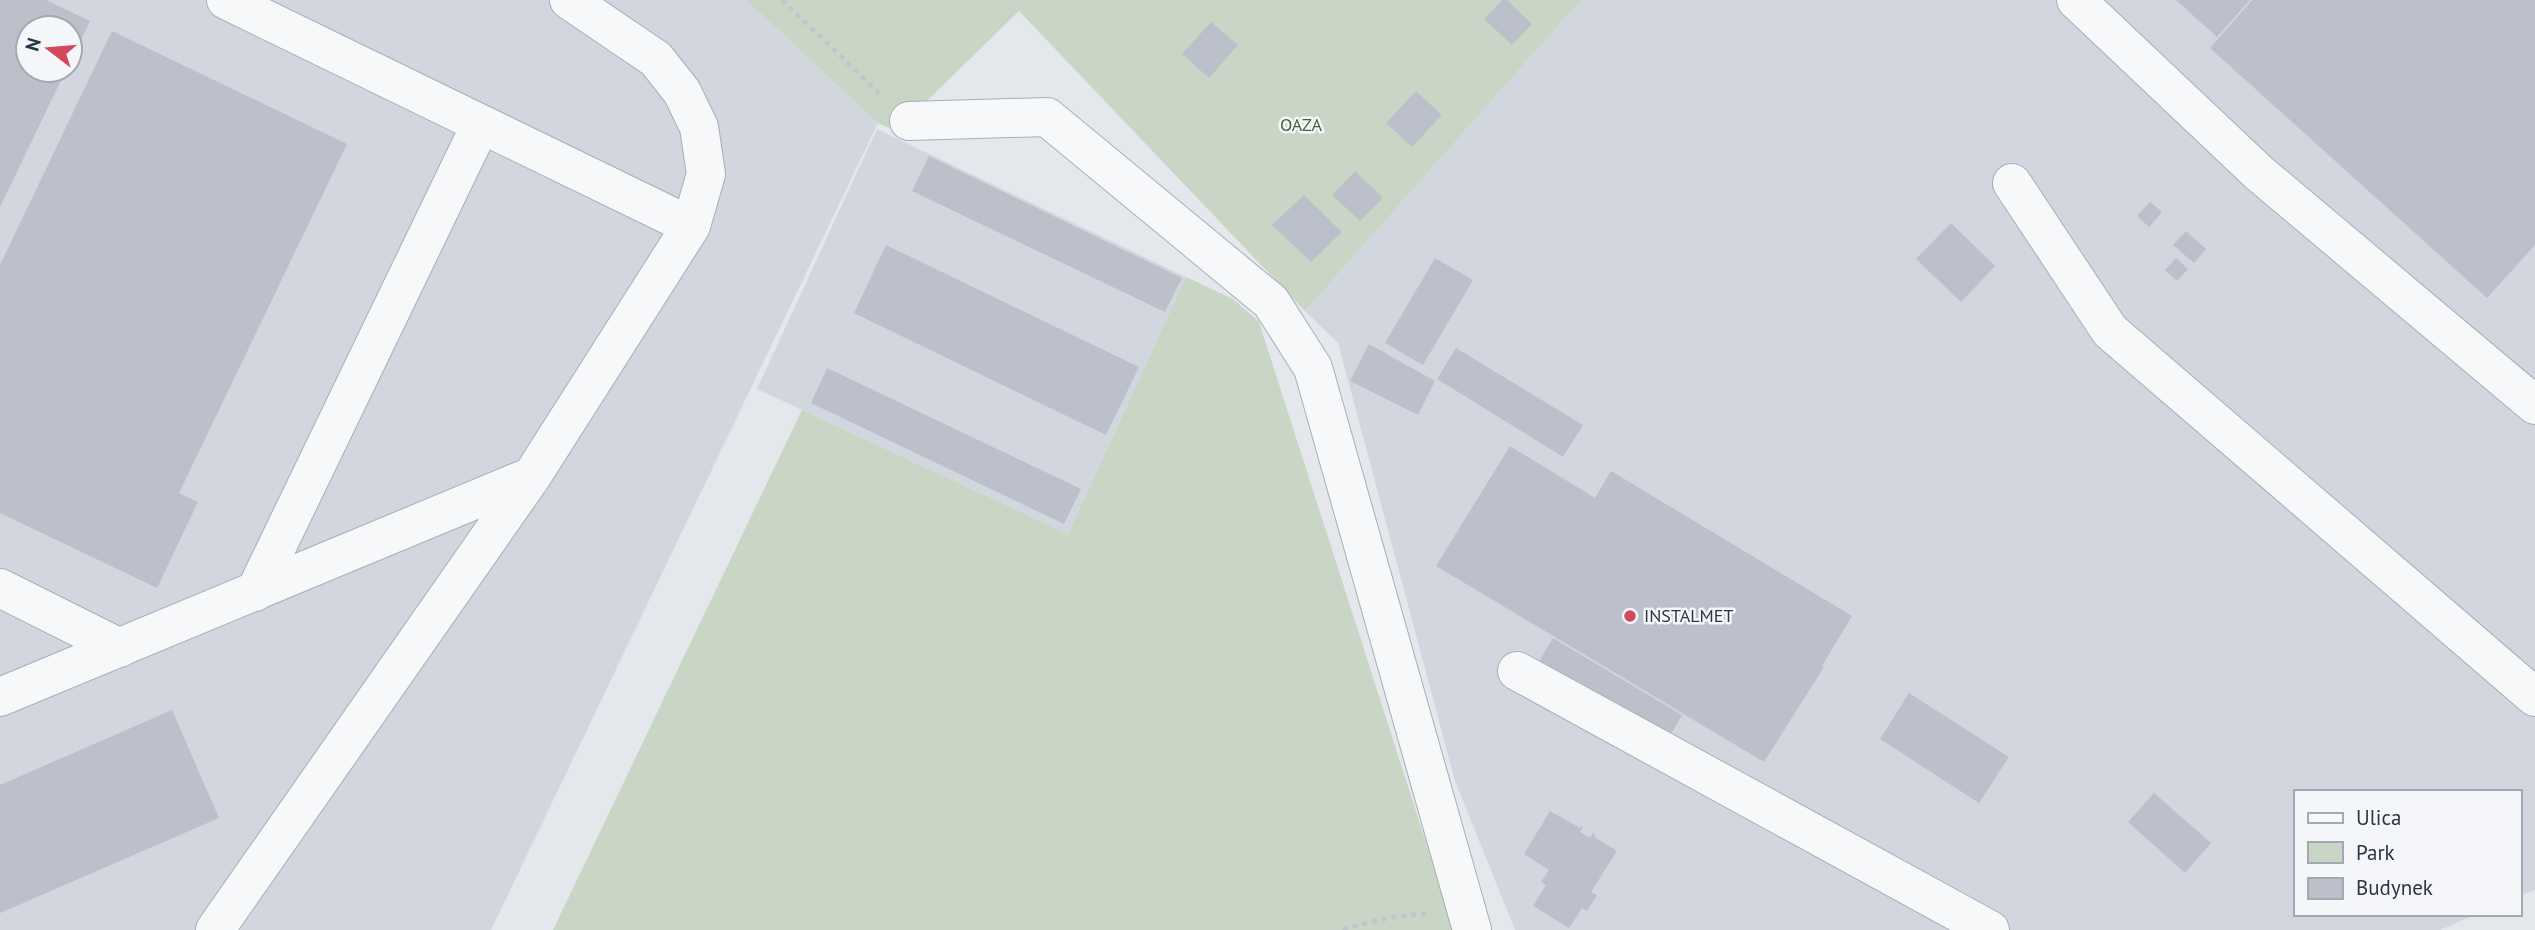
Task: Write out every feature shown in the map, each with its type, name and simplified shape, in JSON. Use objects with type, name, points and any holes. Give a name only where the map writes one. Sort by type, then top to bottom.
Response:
[{"type":"lane","points":[[226,0],[691,226]]},
{"type":"lane","points":[[215,930],[532,476],[691,226],[706,174],[699,127],[682,93],[656,59],[569,0]]},
{"type":"lane","points":[[2076,0],[2259,173],[2535,405]]},
{"type":"lane","points":[[909,121],[1047,117],[1271,302],[1313,369],[1468,920]]},
{"type":"lane","points":[[255,592],[481,124]]},
{"type":"lane","points":[[2012,183],[2110,331],[2535,697]]},
{"type":"lane","points":[[0,697],[532,476]]},
{"type":"lane","points":[[0,588],[120,648]]},
{"type":"lane","points":[[1517,671],[1990,930]]},
{"type":"path","points":[[782,0],[909,121]]},
{"type":"path","points":[[1343,930],[1408,914],[1468,920]]},
{"type":"shaded area","points":[[0,0],[746,0],[878,123],[491,930],[0,930]]},
{"type":"shaded area","points":[[1581,0],[2535,0],[2535,890],[2521,895],[2521,790],[2294,790],[2294,916],[2472,916],[2440,930],[1515,930],[1455,781],[1338,343],[1305,311]]},
{"type":"shaded area","points":[[877,129],[1186,277],[1068,534],[757,389]]},
{"type":"green space","name":"OAZA","points":[[746,0],[1581,0],[1305,311],[1019,11],[896,131],[878,123]]},
{"type":"green space","points":[[1186,277],[1233,299],[1259,322],[1454,930],[553,930],[802,410],[1068,534]]},
{"type":"building","points":[[0,0],[46,0],[75,14],[14,14],[14,84],[59,84],[0,207]]},
{"type":"building","points":[[1502,0],[1507,0],[1532,24],[1512,45],[1484,19]]},
{"type":"building","points":[[2176,0],[2250,0],[2217,37]]},
{"type":"building","points":[[2252,0],[2535,0],[2535,245],[2487,298],[2210,48]]},
{"type":"building","points":[[84,18],[90,21],[84,33]]},
{"type":"building","points":[[1211,22],[1238,45],[1209,78],[1182,54]]},
{"type":"building","points":[[112,31],[347,144],[179,493],[198,502],[157,588],[0,513],[0,265]]},
{"type":"building","points":[[1416,91],[1442,115],[1412,147],[1386,123]]},
{"type":"building","points":[[929,156],[1182,278],[1165,312],[912,191]]},
{"type":"building","points":[[1355,171],[1383,198],[1360,221],[1332,195]]},
{"type":"building","points":[[1304,195],[1342,232],[1311,262],[1272,225]]},
{"type":"building","points":[[2150,202],[2162,212],[2149,227],[2137,216]]},
{"type":"building","points":[[1951,223],[1995,266],[1961,302],[1916,259]]},
{"type":"building","points":[[2186,231],[2206,249],[2194,263],[2173,245]]},
{"type":"building","points":[[886,245],[1139,367],[1106,435],[854,313]]},
{"type":"building","points":[[1435,258],[1473,280],[1423,365],[1385,343]]},
{"type":"building","points":[[2176,258],[2188,269],[2177,281],[2165,270]]},
{"type":"building","points":[[1369,344],[1435,381],[1418,415],[1350,381]]},
{"type":"building","points":[[1456,348],[1583,425],[1563,457],[1437,379]]},
{"type":"building","points":[[827,368],[1081,489],[1064,524],[811,403]]},
{"type":"building","name":"INSTALMET","points":[[1510,446],[1595,498],[1611,471],[1852,616],[1822,666],[1824,667],[1764,762],[1436,566]]},
{"type":"building","points":[[1553,638],[1682,715],[1666,743],[1536,666]]},
{"type":"building","points":[[1909,693],[2009,757],[1979,803],[1880,739]]},
{"type":"building","points":[[172,710],[219,818],[0,913],[0,785]]},
{"type":"building","points":[[2154,793],[2211,843],[2185,873],[2128,822]]},
{"type":"building","points":[[1550,811],[1580,828],[1583,827],[1580,832],[1590,838],[1595,834],[1594,837],[1617,851],[1591,892],[1597,895],[1587,911],[1582,908],[1569,928],[1533,906],[1546,885],[1541,882],[1549,870],[1524,854]]},
{"type":"place","name":"INSTALMET","points":[[1630,616]]}]
